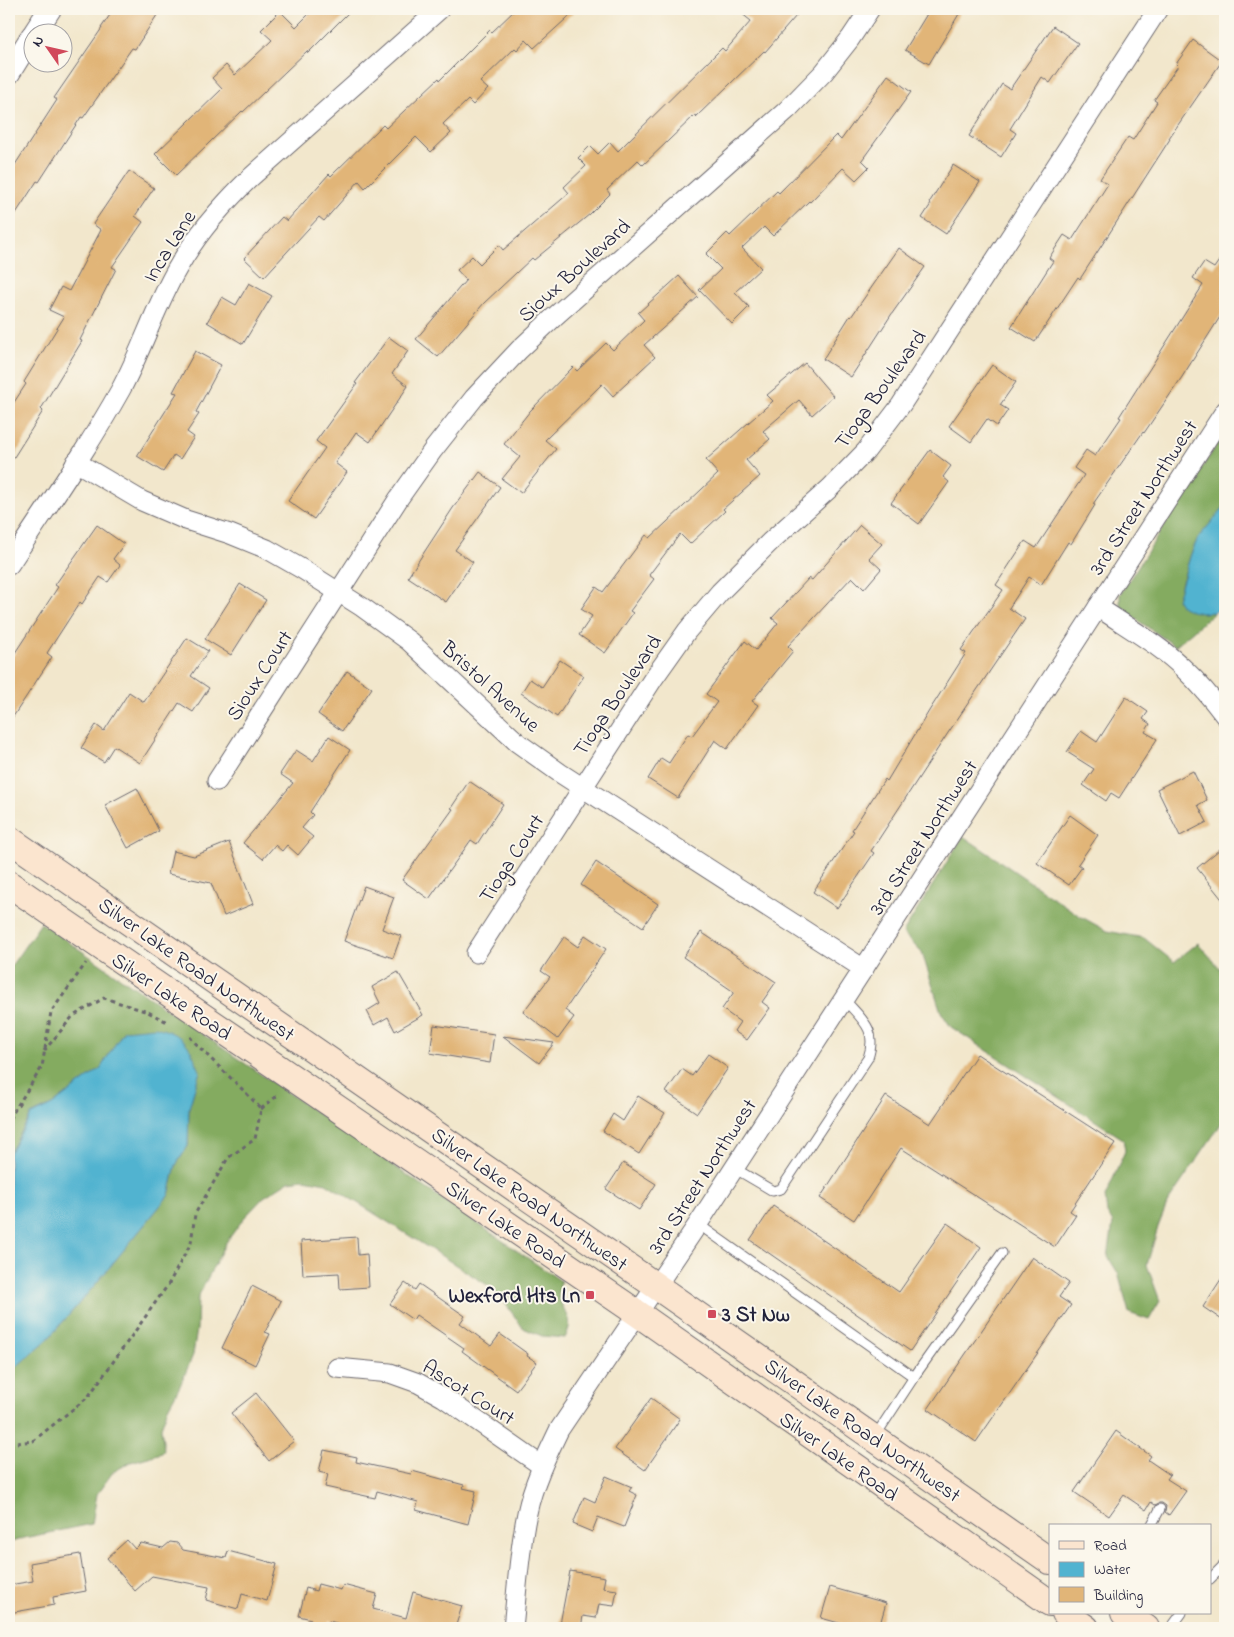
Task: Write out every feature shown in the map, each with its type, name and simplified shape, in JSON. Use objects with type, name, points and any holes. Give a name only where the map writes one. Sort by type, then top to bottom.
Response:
[{"type":"main road","name":"Silver Lake Road Northwest","points":[[9,839],[1049,1560]]},
{"type":"main road","name":"Silver Lake Road","points":[[9,884],[637,1313],[1049,1602]]},
{"type":"main road","points":[[1066,1614],[1086,1628]]},
{"type":"main road","points":[[1125,1614],[1146,1628]]},
{"type":"street","points":[[42,22],[50,9]]},
{"type":"street","name":"Inca Lane","points":[[9,565],[76,462],[121,388],[177,269],[200,232],[228,199],[250,178],[440,9]]},
{"type":"street","name":"Sioux Boulevard","points":[[338,592],[433,450],[474,398],[519,350],[553,318],[787,110],[824,72],[850,39],[870,9]]},
{"type":"street","name":"Tioga Boulevard","points":[[583,788],[653,679],[687,631],[720,592],[771,541],[830,488],[866,451],[901,405],[1158,9]]},
{"type":"street","points":[[9,73],[22,52]]},
{"type":"street","name":"3rd Street Northwest","points":[[514,1628],[527,1512],[542,1466],[559,1430],[698,1224],[1225,411]]},
{"type":"street","name":"Bristol Avenue","points":[[76,462],[142,501],[186,520],[230,534],[267,549],[338,592],[408,641],[518,743],[583,788],[864,969]]},
{"type":"street","name":"Sioux Court","points":[[217,781],[338,592]]},
{"type":"street","points":[[1098,607],[1184,668],[1210,695],[1225,716]]},
{"type":"street","name":"Tioga Court","points":[[476,953],[583,788]]},
{"type":"street","name":"Ascot Court","points":[[337,1368],[390,1373],[418,1383],[443,1397],[542,1466]]},
{"type":"lane","points":[[734,1168],[773,1191],[780,1189],[868,1058],[872,1045],[869,1028],[844,999]]},
{"type":"lane","points":[[698,1224],[914,1377]]},
{"type":"lane","points":[[874,1438],[914,1377],[1002,1253]]},
{"type":"lane","points":[[1152,1524],[1160,1509]]},
{"type":"lane","points":[[1212,1577],[1225,1564]]},
{"type":"lane","points":[[1171,1628],[1181,1614]]},
{"type":"path","points":[[9,1119],[42,1067],[51,1012],[98,946]]},
{"type":"path","points":[[44,1051],[73,1016],[104,998],[148,1012],[170,1024]]},
{"type":"path","points":[[185,1032],[261,1109]]},
{"type":"path","points":[[9,1444],[33,1441],[88,1397],[168,1285],[191,1243],[195,1214],[228,1158],[255,1139],[261,1109],[282,1092]]},
{"type":"green space","points":[[1225,432],[1225,506],[1198,538],[1181,585],[1201,613],[1215,612],[1175,646],[1127,613],[1120,605],[1120,594]]},
{"type":"green space","points":[[963,836],[1080,916],[1107,931],[1144,938],[1174,962],[1198,943],[1225,974],[1225,1118],[1168,1202],[1158,1227],[1147,1265],[1160,1301],[1149,1320],[1129,1313],[1118,1273],[1108,1257],[1113,1223],[1107,1213],[1105,1197],[1125,1151],[1123,1139],[951,1027],[941,1012],[922,953],[903,933]]},
{"type":"green space","points":[[41,923],[561,1281],[559,1297],[569,1320],[565,1338],[542,1336],[523,1328],[504,1302],[489,1286],[326,1183],[304,1179],[289,1181],[264,1197],[244,1218],[225,1244],[198,1297],[197,1329],[193,1355],[161,1427],[164,1450],[162,1453],[131,1462],[113,1472],[97,1494],[92,1524],[24,1538],[9,1543],[9,1373],[47,1340],[169,1195],[176,1165],[188,1146],[189,1108],[200,1071],[124,1030],[100,1069],[52,1105],[31,1115],[9,1154],[9,969]]},
{"type":"water","points":[[1225,506],[1225,605],[1215,612],[1201,613],[1191,611],[1182,607],[1177,599],[1191,554],[1198,538]]},
{"type":"water","points":[[156,1027],[174,1034],[185,1042],[200,1071],[189,1108],[188,1146],[176,1165],[169,1195],[47,1340],[9,1373],[9,1154],[31,1115],[52,1105],[100,1069],[124,1030]]},
{"type":"building","points":[[114,9],[161,9],[135,49],[132,48],[83,118],[81,117],[9,224],[9,174],[57,100],[54,98]]},
{"type":"building","points":[[314,9],[352,9],[308,53],[307,51],[176,175],[155,154],[222,89],[212,78],[226,65],[235,75],[272,40],[261,30],[280,11],[296,27]]},
{"type":"building","points":[[516,9],[577,9],[534,48],[526,40],[517,50],[515,48],[480,82],[488,89],[473,105],[468,100],[443,124],[451,133],[431,152],[416,137],[365,188],[359,181],[324,221],[319,217],[264,277],[244,258],[282,217],[287,221],[329,174],[331,176],[383,125],[386,128],[439,78],[440,80],[490,30],[492,32]]},
{"type":"building","points":[[736,9],[802,9],[765,52],[696,117],[695,115],[643,165],[638,160],[607,190],[610,194],[590,214],[534,260],[532,258],[484,303],[438,357],[416,339],[466,280],[457,270],[472,256],[480,264],[499,245],[503,250],[569,193],[564,187],[586,166],[578,158],[590,146],[598,154],[610,142],[618,151],[722,48],[725,51],[751,21]]},
{"type":"building","points":[[930,9],[962,9],[929,64],[905,50]]},
{"type":"building","points":[[1053,26],[1078,43],[1050,83],[1042,77],[1010,129],[1016,133],[1001,157],[969,136],[1002,84],[1010,89]]},
{"type":"building","points":[[1193,40],[1222,61],[1169,138],[1080,279],[1078,277],[1035,342],[1011,327],[1053,261],[1049,258],[1064,235],[1072,240],[1108,184],[1100,179],[1128,137],[1133,140],[1157,102],[1154,100],[1178,66],[1176,64]]},
{"type":"building","points":[[888,75],[911,92],[862,160],[869,167],[856,180],[843,168],[773,236],[764,227],[742,248],[761,268],[735,292],[749,307],[732,324],[699,290],[721,269],[706,254],[727,233],[730,236],[777,191],[779,193],[836,135],[841,140]]},
{"type":"building","points":[[953,165],[980,182],[946,234],[922,218],[931,204],[929,203]]},
{"type":"building","points":[[129,171],[154,188],[135,216],[143,222],[112,267],[116,269],[80,340],[82,341],[41,409],[43,411],[9,465],[9,410],[64,317],[49,310],[61,287],[69,291],[101,230],[93,224]]},
{"type":"building","points":[[899,248],[925,267],[851,377],[823,359],[850,316]]},
{"type":"building","points":[[1225,252],[1225,309],[1182,377],[1093,504],[1095,505],[1071,544],[1068,542],[1041,585],[1029,577],[1009,608],[1025,619],[871,851],[874,853],[837,908],[813,892],[854,831],[852,830],[885,779],[887,781],[966,653],[961,650],[1003,590],[996,585],[1025,541],[1036,548],[1084,475],[1074,468],[1086,450],[1095,456],[1121,418],[1119,417],[1203,285],[1193,278],[1204,262],[1214,268]]},
{"type":"building","points":[[679,276],[698,297],[644,345],[655,357],[613,396],[602,384],[545,440],[556,449],[521,493],[502,479],[520,457],[504,444],[530,411],[573,367],[577,371],[606,343],[613,350],[644,320],[638,313]]},
{"type":"building","points":[[249,283],[272,296],[243,344],[207,322],[222,297],[236,305]]},
{"type":"building","points":[[389,337],[408,351],[392,374],[408,386],[370,442],[356,432],[335,463],[347,472],[314,519],[288,501],[325,448],[316,441]]},
{"type":"building","points":[[195,351],[221,365],[196,412],[199,414],[187,432],[194,437],[180,459],[174,455],[163,472],[137,456],[177,393],[173,392]]},
{"type":"building","points":[[805,363],[833,396],[812,415],[799,400],[763,431],[770,439],[746,460],[760,476],[723,509],[725,511],[690,544],[680,534],[649,575],[654,579],[630,611],[633,613],[605,653],[579,635],[592,616],[581,609],[596,587],[603,592],[646,535],[650,538],[718,474],[706,460],[773,401],[767,395]]},
{"type":"building","points":[[992,365],[1016,382],[1000,405],[1008,410],[997,426],[987,419],[971,442],[949,426]]},
{"type":"building","points":[[930,450],[951,466],[943,477],[949,482],[919,524],[891,503]]},
{"type":"building","points":[[480,472],[500,487],[455,550],[473,562],[446,602],[408,577],[453,508]]},
{"type":"building","points":[[97,525],[124,544],[113,559],[120,565],[108,582],[100,577],[82,604],[80,602],[47,653],[52,657],[9,723],[9,662],[58,587],[55,585]]},
{"type":"building","points":[[860,525],[882,544],[869,558],[881,569],[864,589],[852,577],[788,646],[793,651],[752,701],[758,705],[727,749],[715,740],[678,798],[648,779],[661,758],[669,763],[688,734],[692,736],[717,702],[706,694],[745,641],[756,650],[778,623],[772,618],[809,578],[812,580]]},
{"type":"building","points":[[240,584],[266,600],[231,655],[205,639]]},
{"type":"building","points":[[187,638],[208,651],[191,676],[209,688],[193,712],[179,703],[140,763],[114,746],[104,762],[81,748],[96,725],[104,731],[129,692],[144,702]]},
{"type":"building","points":[[560,660],[584,676],[557,717],[521,693],[530,679],[542,687]]},
{"type":"building","points":[[347,671],[372,688],[342,731],[318,714]]},
{"type":"building","points":[[1126,697],[1148,712],[1143,719],[1150,724],[1145,732],[1157,739],[1119,798],[1111,793],[1106,801],[1083,785],[1094,769],[1067,752],[1081,731],[1097,742]]},
{"type":"building","points":[[329,736],[350,750],[310,812],[313,815],[302,828],[313,837],[298,855],[287,845],[282,851],[275,845],[263,859],[243,843],[293,783],[280,774],[296,750],[313,761]]},
{"type":"building","points":[[1193,771],[1207,800],[1198,805],[1207,822],[1180,836],[1157,789]]},
{"type":"building","points":[[469,781],[503,804],[477,844],[471,840],[429,899],[402,880],[453,809],[451,808]]},
{"type":"building","points":[[137,788],[159,831],[128,848],[105,805]]},
{"type":"building","points":[[1070,815],[1098,835],[1078,864],[1082,867],[1069,885],[1037,863]]},
{"type":"building","points":[[229,842],[253,904],[224,916],[211,883],[168,874],[173,851],[194,856]]},
{"type":"building","points":[[1225,845],[1225,903],[1197,868]]},
{"type":"building","points":[[596,862],[658,904],[643,927],[581,885]]},
{"type":"building","points":[[364,886],[394,897],[382,929],[401,936],[393,958],[344,941]]},
{"type":"building","points":[[701,932],[776,982],[762,1002],[770,1008],[747,1040],[734,1031],[740,1022],[722,1009],[734,992],[683,957]]},
{"type":"building","points":[[585,935],[606,949],[565,1010],[574,1017],[558,1039],[523,1012],[550,977],[541,971],[564,937],[578,947]]},
{"type":"building","points":[[398,972],[423,1015],[395,1031],[388,1017],[374,1025],[367,1011],[380,1003],[372,987]]},
{"type":"building","points":[[434,1025],[494,1034],[490,1063],[430,1053]]},
{"type":"building","points":[[503,1036],[554,1043],[539,1063]]},
{"type":"building","points":[[708,1054],[728,1068],[697,1113],[666,1092],[682,1069],[692,1076]]},
{"type":"building","points":[[977,1054],[1115,1143],[1070,1211],[1076,1215],[1055,1247],[901,1148],[854,1220],[820,1198],[886,1096],[930,1124]]},
{"type":"building","points":[[638,1096],[665,1113],[639,1154],[603,1131],[613,1114],[623,1121]]},
{"type":"building","points":[[623,1163],[656,1184],[639,1210],[606,1189]]},
{"type":"building","points":[[773,1206],[899,1292],[947,1223],[981,1247],[910,1351],[750,1240]]},
{"type":"building","points":[[357,1237],[358,1255],[367,1254],[369,1287],[340,1289],[339,1273],[303,1275],[301,1241]]},
{"type":"building","points":[[1032,1257],[1069,1283],[1059,1297],[1071,1305],[976,1442],[928,1409]]},
{"type":"building","points":[[1225,1273],[1225,1322],[1203,1307]]},
{"type":"building","points":[[405,1283],[415,1290],[419,1284],[465,1316],[460,1323],[491,1346],[500,1334],[537,1362],[516,1390],[462,1351],[464,1348],[416,1315],[413,1320],[390,1304]]},
{"type":"building","points":[[252,1286],[281,1301],[265,1332],[270,1334],[255,1365],[222,1348]]},
{"type":"building","points":[[256,1393],[294,1441],[269,1461],[231,1413]]},
{"type":"building","points":[[651,1398],[680,1419],[645,1470],[615,1449]]},
{"type":"building","points":[[1116,1431],[1151,1456],[1148,1460],[1170,1475],[1167,1479],[1186,1491],[1169,1515],[1165,1512],[1166,1506],[1162,1503],[1155,1505],[1151,1502],[1146,1510],[1124,1495],[1109,1516],[1074,1492]]},
{"type":"building","points":[[324,1450],[357,1457],[356,1462],[411,1474],[412,1471],[464,1485],[463,1488],[476,1491],[468,1524],[416,1510],[418,1502],[377,1491],[375,1498],[325,1487],[328,1474],[319,1472]]},
{"type":"building","points":[[606,1476],[632,1487],[629,1491],[637,1495],[624,1527],[598,1517],[592,1532],[573,1524],[584,1497],[595,1502]]},
{"type":"building","points":[[127,1540],[135,1549],[141,1543],[163,1548],[170,1542],[177,1543],[183,1550],[226,1558],[228,1551],[277,1564],[267,1601],[242,1594],[238,1609],[206,1600],[209,1587],[152,1576],[135,1591],[107,1558]]},
{"type":"building","points":[[80,1554],[86,1591],[53,1597],[54,1605],[9,1613],[9,1585],[33,1581],[30,1563]]},
{"type":"building","points":[[570,1571],[605,1577],[603,1588],[617,1590],[614,1606],[599,1604],[596,1618],[583,1616],[581,1628],[560,1624]]},
{"type":"building","points":[[318,1584],[341,1590],[343,1585],[377,1594],[373,1609],[406,1618],[413,1592],[462,1606],[455,1628],[355,1628],[329,1621],[328,1628],[310,1624],[311,1619],[299,1616],[306,1588],[316,1591]]},
{"type":"building","points":[[830,1587],[886,1603],[879,1628],[857,1628],[821,1618]]},
{"type":"place","name":"Wexford Hts Ln","points":[[590,1295]]},
{"type":"place","name":"3 St Nw","points":[[712,1314]]}]
